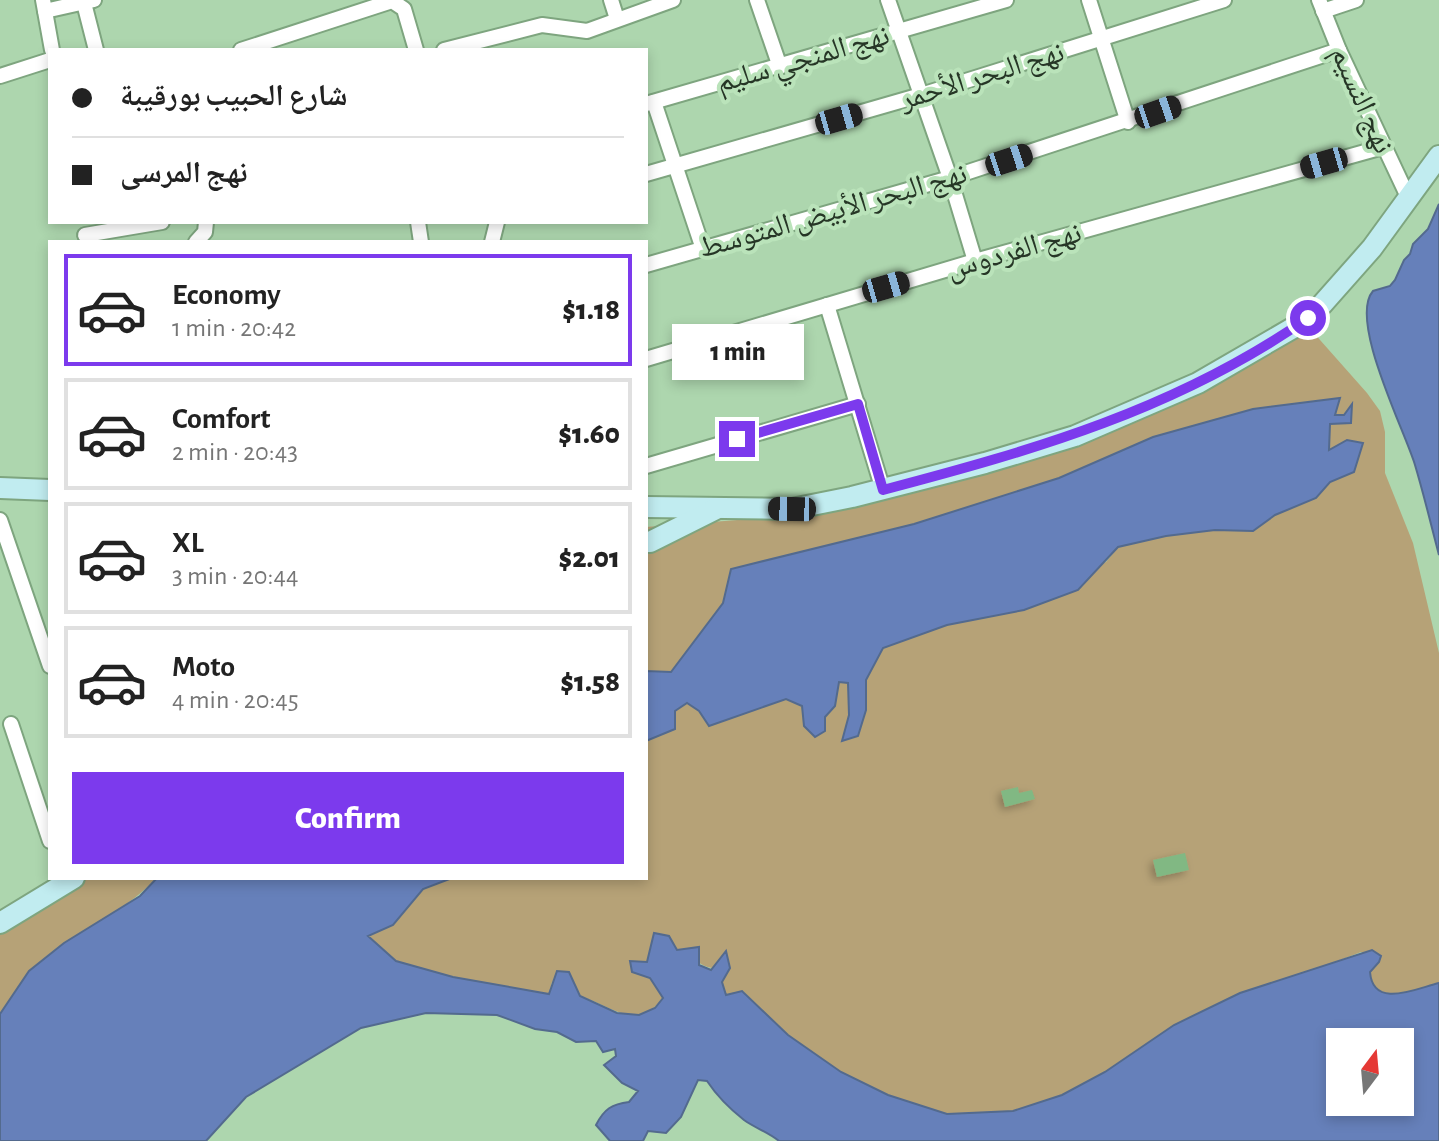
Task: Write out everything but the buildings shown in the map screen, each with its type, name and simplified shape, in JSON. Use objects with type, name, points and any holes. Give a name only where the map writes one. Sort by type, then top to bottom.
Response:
[{"type":"street","points":[[611,0],[617,19]]},
{"type":"street","points":[[452,48],[542,25],[587,31],[673,0]]},
{"type":"street","points":[[757,0],[780,67]]},
{"type":"street","points":[[888,0],[950,178],[975,261]]},
{"type":"street","name":"نهج المنجي سليم","points":[[650,103],[900,31],[968,5],[1006,0]]},
{"type":"street","points":[[1089,0],[1128,122]]},
{"type":"street","name":"نهج البحر الأحمر","points":[[648,174],[921,95],[1224,0]]},
{"type":"street","points":[[1321,5],[1356,0]]},
{"type":"street","points":[[247,48],[392,1],[404,9],[415,48]]},
{"type":"street","points":[[52,48],[44,6],[89,2],[96,48]]},
{"type":"street","name":"نهج النسيم","points":[[1321,5],[1409,199]]},
{"type":"street","name":"نهج البحر الأبيض المتوسط","points":[[648,264],[950,178],[1128,122],[1339,50]]},
{"type":"street","points":[[0,76],[48,61]]},
{"type":"street","points":[[650,103],[676,167],[703,249]]},
{"type":"street","name":"نهج الفردوس","points":[[648,358],[975,261],[1383,147]]},
{"type":"street","points":[[648,509],[792,509],[883,490],[1075,436],[1198,383],[1298,325],[1318,309],[1372,248],[1439,156]]},
{"type":"street","points":[[85,233],[107,237],[135,225]]},
{"type":"street","points":[[827,305],[883,490]]},
{"type":"street","points":[[648,465],[858,404]]},
{"type":"street","points":[[0,488],[48,490]]},
{"type":"street","points":[[648,544],[720,507]]},
{"type":"street","points":[[648,512],[654,523],[648,544]]},
{"type":"street","points":[[0,520],[48,660]]},
{"type":"street","points":[[11,724],[48,835]]},
{"type":"street","points":[[0,923],[68,880]]},
{"type":"shaded area","points":[[1305,323],[1380,411],[1385,432],[1385,473],[1413,543],[1439,653],[1439,983],[1398,994],[1379,990],[1373,984],[1370,972],[1379,962],[1361,952],[1240,993],[1174,1025],[1105,1072],[1062,1095],[1013,1111],[947,1114],[888,1095],[841,1072],[787,1035],[743,991],[726,995],[722,982],[730,968],[705,966],[686,949],[677,950],[654,933],[647,962],[630,962],[650,978],[663,998],[655,1007],[638,1015],[612,1010],[552,982],[549,994],[453,977],[396,961],[367,935],[393,925],[423,889],[447,880],[648,880],[648,740],[675,729],[675,711],[687,703],[699,711],[709,726],[786,699],[802,706],[804,726],[830,710],[838,682],[848,683],[849,715],[842,740],[866,710],[866,680],[883,648],[1106,562],[1118,547],[1166,536],[1215,530],[1253,531],[1275,515],[1316,498],[1330,482],[1353,472],[1329,451],[1330,424],[1350,423],[1352,406],[1344,415],[1335,415],[1340,398],[1253,409],[1153,437],[1059,478],[914,524],[731,569],[723,603],[671,672],[648,671],[648,527],[764,518],[1075,442]]},
{"type":"shaded area","points":[[75,880],[155,880],[128,903],[32,969],[0,1014],[0,925]]},
{"type":"water","points":[[1439,204],[1439,555],[1415,465],[1373,350],[1367,305],[1373,291],[1390,286],[1395,280],[1413,244],[1428,229]]},
{"type":"water","points":[[1340,398],[1335,415],[1344,415],[1352,404],[1351,423],[1330,424],[1329,450],[1347,440],[1363,443],[1354,472],[1330,482],[1316,498],[1275,515],[1253,531],[1215,530],[1166,536],[1118,547],[1078,590],[1024,610],[947,625],[883,648],[866,680],[866,710],[858,736],[842,741],[849,715],[848,683],[839,682],[835,706],[825,717],[825,731],[815,737],[804,726],[802,706],[786,699],[709,726],[699,711],[687,703],[675,711],[675,729],[648,740],[648,671],[671,672],[723,603],[731,569],[914,524],[1059,478],[1153,437],[1253,409]]},
{"type":"water","points":[[155,880],[447,880],[423,889],[393,925],[368,936],[396,961],[453,977],[549,994],[557,971],[569,972],[580,996],[617,1013],[639,1015],[655,1008],[663,998],[650,978],[632,972],[630,961],[647,962],[654,933],[669,936],[677,950],[699,947],[699,965],[711,970],[726,951],[730,968],[722,982],[726,995],[742,991],[788,1035],[841,1072],[888,1095],[947,1114],[1013,1111],[1062,1095],[1105,1072],[1174,1025],[1240,993],[1372,950],[1381,956],[1370,972],[1373,984],[1379,990],[1397,994],[1439,983],[1439,1141],[779,1141],[739,1116],[707,1081],[698,1080],[681,1117],[666,1133],[648,1131],[643,1141],[610,1141],[596,1125],[605,1111],[629,1102],[638,1091],[622,1083],[604,1065],[616,1056],[615,1049],[603,1052],[596,1041],[576,1042],[557,1032],[535,1029],[497,1015],[426,1013],[361,1028],[246,1097],[206,1141],[0,1141],[0,1014],[29,971],[64,943],[140,896]]},
{"type":"route","points":[[737,439],[858,404],[883,490],[1075,436],[1198,383],[1308,318]]}]
